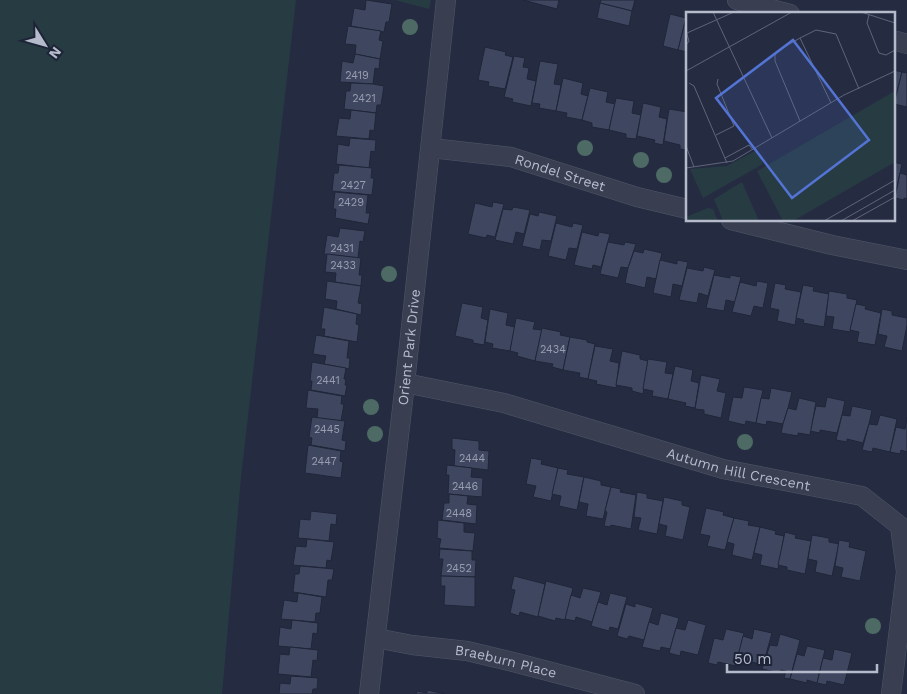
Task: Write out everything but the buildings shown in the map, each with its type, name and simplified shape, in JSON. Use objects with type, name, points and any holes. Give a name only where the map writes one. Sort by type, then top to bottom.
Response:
[{"type":"street","name":"Orient Park Drive","points":[[369,694],[446,0]]},
{"type":"street","points":[[737,0],[782,12]]},
{"type":"street","points":[[894,40],[907,44]]},
{"type":"street","name":"Rondel Street","points":[[431,148],[511,157],[637,197],[686,209]]},
{"type":"street","points":[[735,221],[832,245],[907,260]]},
{"type":"street","name":"Autumn Hill Crescent","points":[[405,383],[504,403],[723,469],[862,496],[900,526],[906,572],[891,694]]},
{"type":"street","name":"Braeburn Place","points":[[376,638],[412,645],[467,651],[517,662],[635,694]]},
{"type":"shaded area","points":[[0,0],[296,0],[241,477],[222,694],[0,694]]},
{"type":"shaded area","points":[[395,0],[431,0],[429,9]]}]
